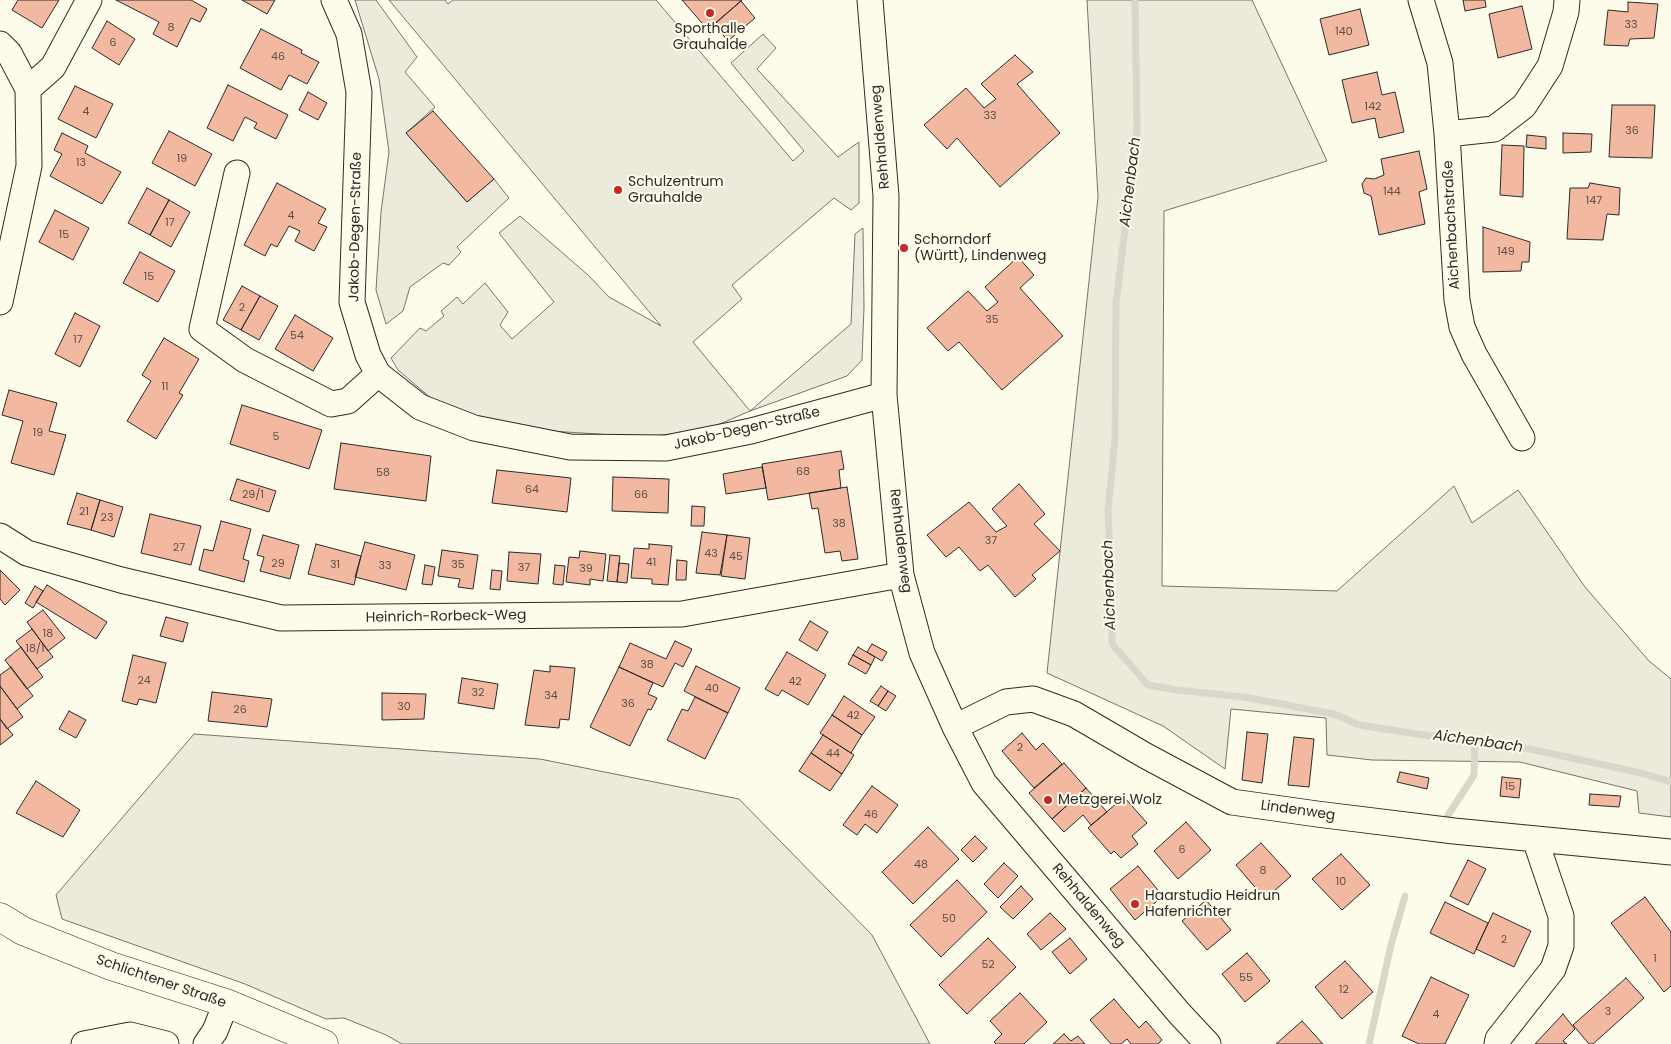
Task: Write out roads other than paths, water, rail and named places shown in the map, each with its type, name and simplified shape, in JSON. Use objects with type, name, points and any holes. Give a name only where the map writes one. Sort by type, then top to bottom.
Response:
[{"type":"main road","name":"Schlichtener Straße","points":[[0,917],[23,931],[111,966],[226,1004],[324,1044]]},
{"type":"street","points":[[28,88],[53,67],[88,0]]},
{"type":"street","name":"Jakob-Degen-Straße","points":[[334,0],[349,34],[359,92],[352,302],[368,355],[378,374],[420,407],[474,428],[570,446],[666,448],[751,431],[884,396]]},
{"type":"street","name":"Rehhaldenweg","points":[[870,0],[886,196],[884,396],[902,575],[922,653],[955,727],[984,783],[1179,1014],[1208,1044]]},
{"type":"street","name":"Aichenbachstraße","points":[[1421,0],[1440,63],[1447,134],[1454,266],[1462,327],[1474,354],[1522,438]]},
{"type":"street","points":[[1447,134],[1494,129],[1524,106],[1550,66],[1566,12],[1567,0]]},
{"type":"street","points":[[0,44],[9,53],[28,88],[30,166],[6,243],[0,302]]},
{"type":"street","points":[[237,172],[202,329],[245,360],[331,404],[348,401],[378,374]]},
{"type":"street","name":"Heinrich-Rorbeck-Weg","points":[[0,536],[27,553],[121,580],[281,618],[682,614],[902,575]]},
{"type":"street","name":"Lindenweg","points":[[955,727],[1006,702],[1033,699],[1074,714],[1146,756],[1232,802],[1371,821],[1671,852]]},
{"type":"street","points":[[1497,1044],[1498,1040],[1553,969],[1561,946],[1561,916],[1534,839]]},
{"type":"street","points":[[206,1044],[215,1031],[226,1004]]},
{"type":"street","points":[[84,1044],[130,1035],[166,1044]]},
{"type":"waterway","name":"Aichenbach","points":[[1135,0],[1137,130],[1116,303],[1115,439],[1108,511],[1112,644],[1148,685],[1244,697],[1334,714],[1359,725],[1475,743],[1525,748],[1641,773],[1671,782]]},
{"type":"waterway","points":[[1447,817],[1474,775],[1475,743]]},
{"type":"waterway","points":[[1369,1044],[1391,945],[1405,896]]},
{"type":"place","name":"Sporthalle Grauhalde","points":[[710,13]]},
{"type":"place","name":"Schulzentrum Grauhalde","points":[[618,190]]},
{"type":"place","name":"Schorndorf (Württ), Lindenweg","points":[[904,248]]},
{"type":"place","name":"Metzgerei Wolz","points":[[1048,800]]},
{"type":"place","name":"Haarstudio Heidrun Hafenrichter","points":[[1135,904]]}]
